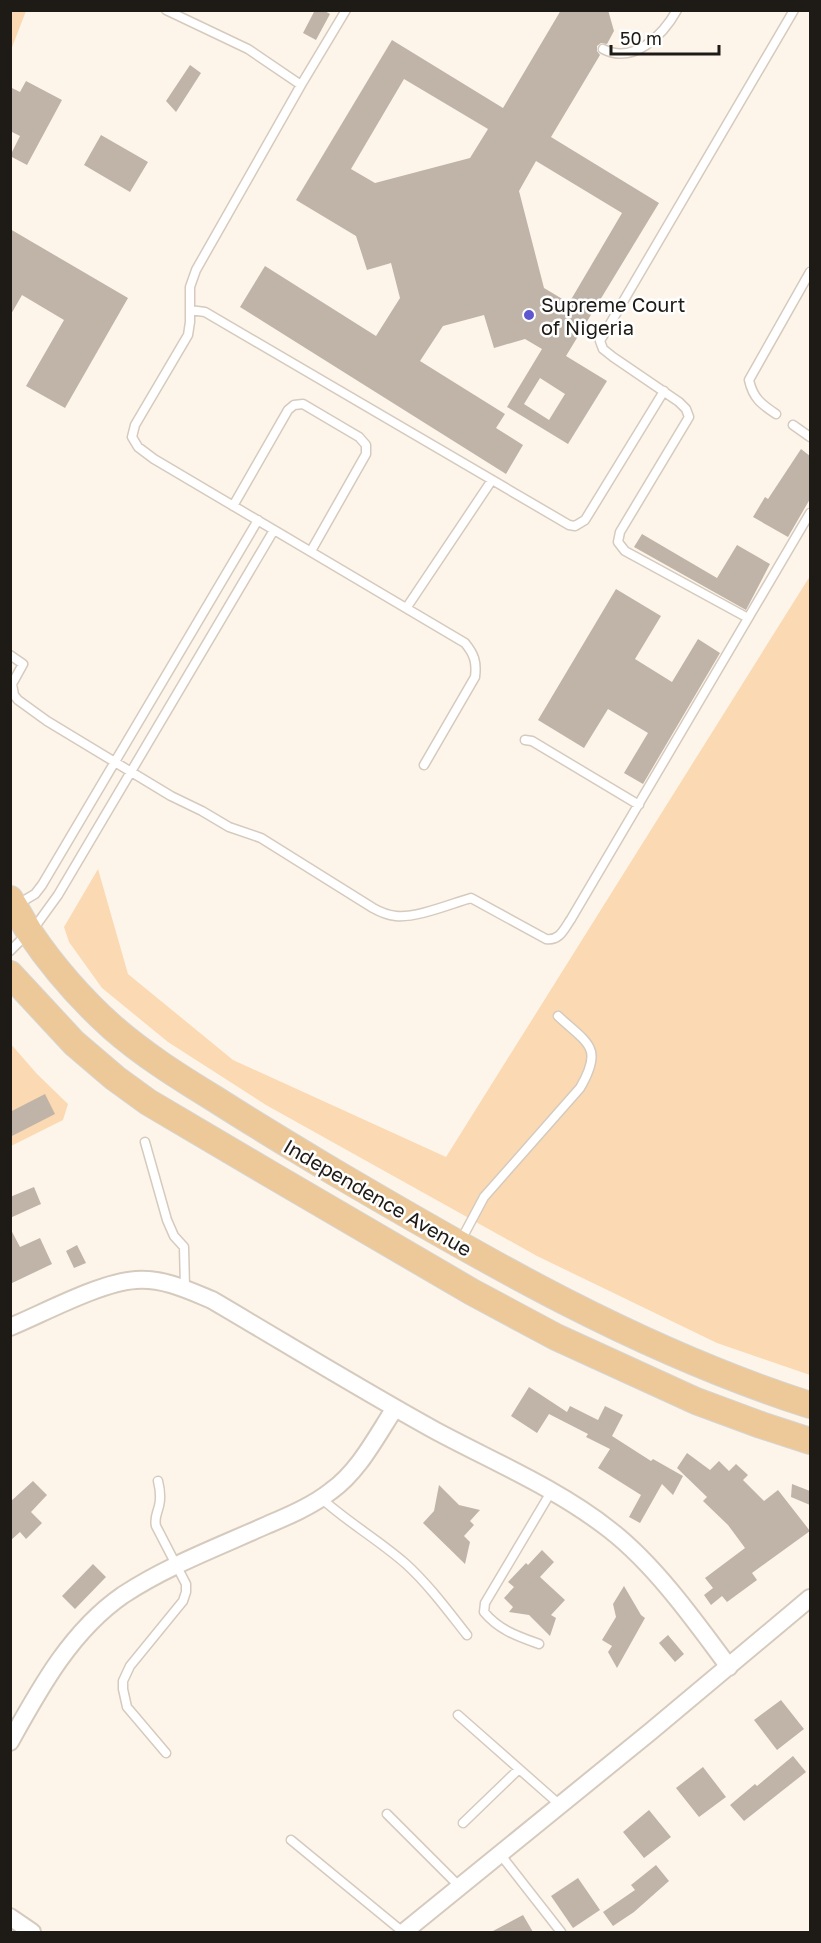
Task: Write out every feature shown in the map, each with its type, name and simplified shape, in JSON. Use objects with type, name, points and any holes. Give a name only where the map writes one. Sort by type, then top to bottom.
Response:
[{"type":"main road","name":"Independence Avenue","points":[[12,905],[80,996],[114,1028],[161,1065],[458,1245],[575,1308],[666,1351],[778,1395],[810,1405]]},
{"type":"main road","name":"Independence Avenue","points":[[10,974],[74,1043],[148,1102],[471,1292],[556,1337],[696,1401],[810,1441]]},
{"type":"street","points":[[10,1327],[108,1286],[136,1280],[160,1282],[184,1288],[212,1300],[395,1408],[551,1492],[609,1529],[627,1545],[697,1623],[729,1667]]},
{"type":"street","points":[[10,1742],[47,1676],[83,1630],[122,1596],[159,1573],[288,1516],[331,1492],[349,1475],[395,1408]]},
{"type":"street","points":[[404,1932],[729,1667],[810,1598]]},
{"type":"lane","points":[[166,10],[248,49],[301,85]]},
{"type":"lane","points":[[346,10],[196,270],[190,287],[188,335],[135,425],[132,437],[138,447],[153,459],[465,643],[474,654],[477,665],[475,677],[424,765]]},
{"type":"lane","points":[[603,49],[610,52],[628,53],[643,47],[666,30],[677,10]]},
{"type":"lane","points":[[748,618],[625,551],[618,542],[620,532],[684,430],[689,417],[686,409],[664,391],[603,349],[600,341],[794,10]]},
{"type":"lane","points":[[776,414],[757,401],[749,380],[810,273]]},
{"type":"lane","points":[[190,310],[206,312],[569,525],[579,525],[585,520],[664,391]]},
{"type":"lane","points":[[233,506],[288,410],[294,405],[303,404],[359,436],[366,445],[366,454],[311,551]]},
{"type":"lane","points":[[793,425],[810,437]]},
{"type":"lane","points":[[406,607],[492,480]]},
{"type":"lane","points":[[10,655],[23,664],[12,684],[14,695],[47,721],[171,796],[229,827],[261,838],[373,908],[387,915],[398,917],[471,898],[551,940],[560,935],[571,919],[810,513]]},
{"type":"lane","points":[[12,905],[34,894],[42,885],[258,520]]},
{"type":"lane","points":[[10,951],[30,932],[58,895],[274,530]]},
{"type":"lane","points":[[525,740],[532,741],[639,805]]},
{"type":"lane","points":[[458,1245],[484,1197],[580,1088],[590,1071],[593,1057],[588,1045],[558,1017]]},
{"type":"lane","points":[[145,1142],[167,1220],[174,1236],[184,1247],[184,1288]]},
{"type":"lane","points":[[158,1481],[161,1494],[159,1508],[154,1518],[156,1526],[186,1584],[183,1601],[130,1666],[123,1681],[123,1689],[128,1707],[166,1753]]},
{"type":"lane","points":[[539,1644],[508,1633],[492,1622],[484,1612],[485,1603],[551,1492]]},
{"type":"lane","points":[[321,1498],[340,1516],[404,1562],[467,1635]]},
{"type":"lane","points":[[458,1715],[560,1805]]},
{"type":"lane","points":[[463,1823],[519,1769]]},
{"type":"lane","points":[[387,1814],[460,1887]]},
{"type":"lane","points":[[291,1840],[404,1932]]},
{"type":"lane","points":[[500,1854],[561,1932]]},
{"type":"shaded area","points":[[10,11],[26,11],[11,50]]},
{"type":"shaded area","points":[[810,576],[810,1375],[717,1343],[537,1256],[266,1105],[168,1042],[102,988],[69,942],[64,927],[98,869],[128,974],[233,1060],[446,1157]]},
{"type":"shaded area","points":[[10,1043],[68,1104],[63,1120],[11,1146]]},
{"type":"building","points":[[315,10],[323,10],[330,14],[316,40],[303,33]]},
{"type":"building","points":[[561,10],[608,10],[614,31],[607,44],[601,43],[597,46],[600,55],[551,137],[659,203],[566,356],[607,381],[568,444],[507,407],[542,349],[525,339],[494,348],[484,315],[443,326],[420,361],[505,414],[496,428],[523,445],[506,474],[240,307],[265,266],[376,336],[400,298],[391,263],[367,270],[356,236],[296,200],[392,40],[503,108]],"holes":[[[404,79],[488,129],[470,158],[375,183],[351,169]],[[536,161],[622,213],[569,303],[544,288],[519,191]],[[540,378],[565,394],[549,420],[524,404]]]},
{"type":"building","points":[[190,65],[201,73],[176,112],[166,101]]},
{"type":"building","points":[[26,81],[62,100],[27,165],[10,156],[20,136],[10,131],[10,87],[20,92]]},
{"type":"building","points":[[101,135],[148,162],[130,192],[84,165]]},
{"type":"building","points":[[10,229],[128,298],[65,408],[26,386],[64,320],[22,295],[10,316]]},
{"type":"building","points":[[801,449],[810,456],[810,499],[788,537],[753,517],[765,497],[768,499]]},
{"type":"building","points":[[642,534],[717,578],[737,545],[770,564],[746,610],[634,547]]},
{"type":"building","points":[[616,589],[661,616],[635,659],[672,682],[698,639],[720,653],[643,784],[624,773],[648,733],[608,709],[584,748],[538,720]]},
{"type":"building","points":[[45,1094],[55,1114],[10,1137],[10,1112]]},
{"type":"building","points":[[34,1187],[41,1204],[10,1218],[10,1197]]},
{"type":"building","points":[[10,1228],[20,1247],[40,1238],[52,1264],[10,1284]]},
{"type":"building","points":[[77,1245],[86,1263],[74,1268],[66,1251]]},
{"type":"building","points":[[529,1387],[567,1412],[570,1406],[598,1420],[605,1406],[623,1415],[612,1436],[651,1461],[653,1459],[683,1476],[673,1495],[662,1484],[640,1523],[629,1517],[641,1495],[598,1468],[610,1449],[586,1437],[588,1434],[549,1414],[537,1433],[511,1416]]},
{"type":"building","points":[[687,1453],[710,1470],[719,1461],[729,1471],[736,1464],[748,1475],[743,1480],[764,1501],[778,1490],[810,1531],[752,1573],[757,1580],[727,1602],[722,1596],[711,1605],[704,1595],[713,1588],[705,1578],[745,1548],[728,1525],[703,1501],[707,1497],[677,1468]]},
{"type":"building","points":[[33,1481],[47,1495],[31,1512],[42,1523],[26,1539],[20,1532],[10,1541],[10,1502]]},
{"type":"building","points":[[792,1484],[810,1491],[810,1505],[791,1497]]},
{"type":"building","points":[[439,1485],[459,1505],[480,1510],[470,1521],[474,1525],[464,1536],[470,1542],[465,1564],[423,1523],[434,1511]]},
{"type":"building","points":[[542,1550],[554,1562],[540,1577],[565,1600],[551,1615],[556,1618],[550,1636],[529,1615],[509,1612],[513,1607],[504,1598],[514,1587],[508,1582]]},
{"type":"building","points":[[93,1564],[106,1577],[75,1609],[62,1596]]},
{"type":"building","points":[[624,1586],[645,1618],[617,1668],[608,1652],[612,1646],[602,1640],[616,1617],[613,1604]]},
{"type":"building","points":[[668,1635],[684,1654],[675,1662],[659,1643]]},
{"type":"building","points":[[781,1700],[804,1729],[777,1750],[754,1720]]},
{"type":"building","points":[[793,1756],[806,1772],[744,1821],[730,1805]]},
{"type":"building","points":[[703,1767],[726,1797],[699,1817],[676,1788]]},
{"type":"building","points":[[649,1810],[671,1837],[644,1858],[623,1832]]},
{"type":"building","points":[[656,1865],[669,1881],[634,1912],[613,1926],[603,1912],[635,1890],[631,1885]]},
{"type":"building","points":[[578,1878],[600,1910],[573,1928],[551,1896]]},
{"type":"building","points":[[523,1915],[533,1932],[491,1932]]},
{"type":"place","name":"Supreme Court of Nigeria","points":[[529,315]]}]
